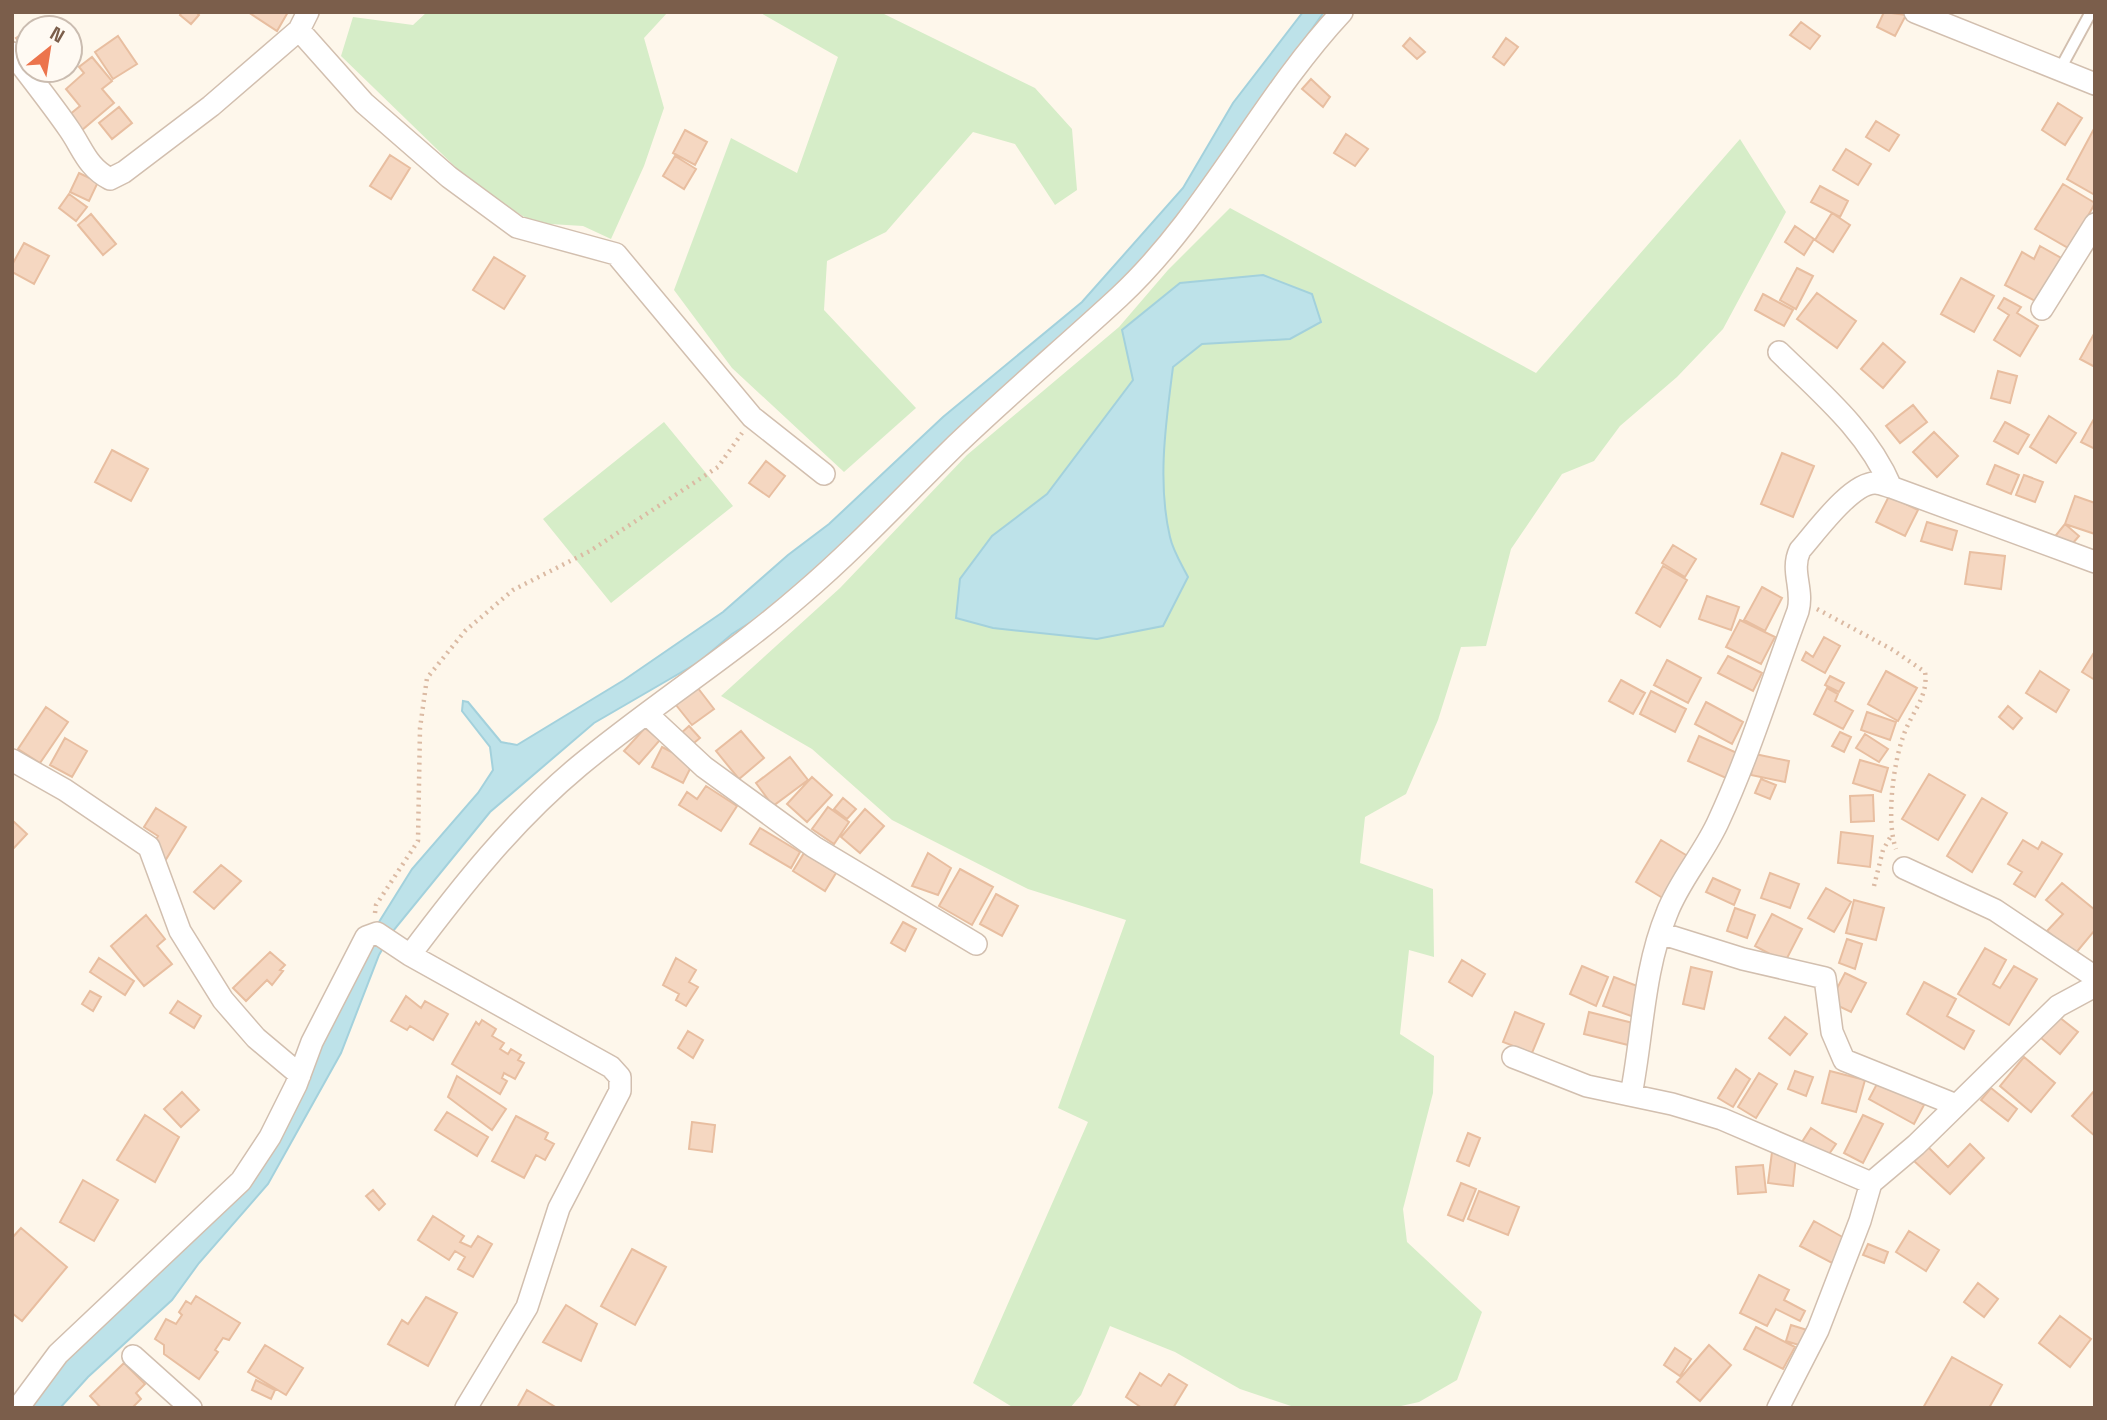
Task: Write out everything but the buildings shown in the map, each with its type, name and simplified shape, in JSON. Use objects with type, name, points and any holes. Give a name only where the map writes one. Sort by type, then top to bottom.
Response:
[{"type":"street","points":[[403,951],[515,825],[578,767],[801,595],[1026,378],[1121,295],[1169,243],[1268,105],[1342,12]]},
{"type":"street","points":[[1915,12],[2095,84]]},
{"type":"street","points":[[12,53],[71,131],[87,162],[96,172],[110,179],[124,172],[211,106],[304,21],[364,103],[449,177],[517,227],[616,254],[752,417],[824,474]]},
{"type":"street","points":[[2042,309],[2095,224]]},
{"type":"street","points":[[1779,352],[1847,419],[1880,461],[1891,487]]},
{"type":"street","points":[[1631,1095],[1641,1047],[1642,1010],[1660,933],[1667,911],[1720,818],[1801,601],[1794,571],[1800,550],[1846,498],[1863,486],[1875,483],[2095,562]]},
{"type":"street","points":[[647,713],[704,767],[814,848],[976,944]]},
{"type":"street","points":[[12,760],[65,790],[149,847],[180,931],[223,1000],[256,1038],[300,1075]]},
{"type":"street","points":[[1904,868],[1995,910],[2095,977]]},
{"type":"street","points":[[1660,933],[1743,960],[1825,978],[1832,1032],[1844,1060],[1956,1105]]},
{"type":"street","points":[[18,1408],[58,1354],[241,1181],[270,1137],[318,1030],[366,937],[374,934],[611,1067],[620,1077],[620,1091],[559,1208],[527,1307],[466,1408]]},
{"type":"street","points":[[1777,1408],[1818,1330],[1860,1221],[1871,1183],[2058,1006],[2095,986]]},
{"type":"street","points":[[1513,1057],[1587,1086],[1722,1119],[1871,1183]]},
{"type":"street","points":[[133,1356],[191,1408]]},
{"type":"lane","points":[[2059,71],[2091,12]]},
{"type":"path","points":[[374,934],[376,905],[418,841],[420,728],[426,678],[465,631],[513,590],[590,551],[718,467],[752,417]]},
{"type":"path","points":[[1801,601],[1893,650],[1925,672],[1927,686],[1903,737],[1893,787],[1891,836],[1883,850],[1874,886]]},
{"type":"green space","points":[[427,12],[668,12],[644,38],[664,108],[644,166],[611,239],[583,226],[534,223],[476,187],[341,56],[353,17],[413,25]]},
{"type":"green space","points":[[759,12],[880,12],[1035,88],[1072,129],[1077,190],[1055,205],[1015,144],[973,132],[886,232],[827,261],[824,310],[916,408],[844,472],[732,368],[674,290],[731,138],[797,173],[838,57]]},
{"type":"green space","points":[[1740,139],[1786,212],[1723,329],[1677,377],[1620,426],[1594,461],[1562,474],[1511,549],[1486,646],[1461,647],[1438,720],[1406,794],[1365,817],[1360,863],[1433,889],[1434,957],[1409,950],[1400,1034],[1434,1056],[1433,1093],[1403,1209],[1407,1242],[1482,1312],[1457,1380],[1419,1402],[1392,1408],[1297,1408],[1240,1389],[1175,1352],[1110,1326],[1081,1395],[1070,1408],[1014,1408],[973,1383],[1088,1122],[1058,1108],[1126,920],[1028,889],[892,820],[812,749],[721,696],[840,588],[967,455],[1119,327],[1168,270],[1230,208],[1536,373]]},
{"type":"green space","points":[[664,422],[733,506],[611,603],[543,519]]},
{"type":"water","points":[[1303,12],[1324,12],[1173,224],[1131,272],[856,532],[767,612],[732,634],[699,662],[594,723],[490,812],[393,931],[379,955],[341,1053],[268,1184],[199,1263],[172,1300],[88,1377],[60,1408],[21,1408],[46,1376],[234,1195],[374,930],[412,869],[478,793],[493,770],[490,747],[462,711],[463,701],[468,702],[501,742],[517,745],[624,680],[723,612],[788,555],[829,524],[943,417],[1082,302],[1183,188],[1233,103]]},
{"type":"water","points":[[1263,275],[1312,294],[1321,322],[1290,339],[1202,344],[1173,367],[1164,452],[1164,495],[1171,542],[1188,577],[1163,626],[1097,639],[993,628],[956,618],[960,579],[992,536],[1047,494],[1133,380],[1122,330],[1180,283]]}]
